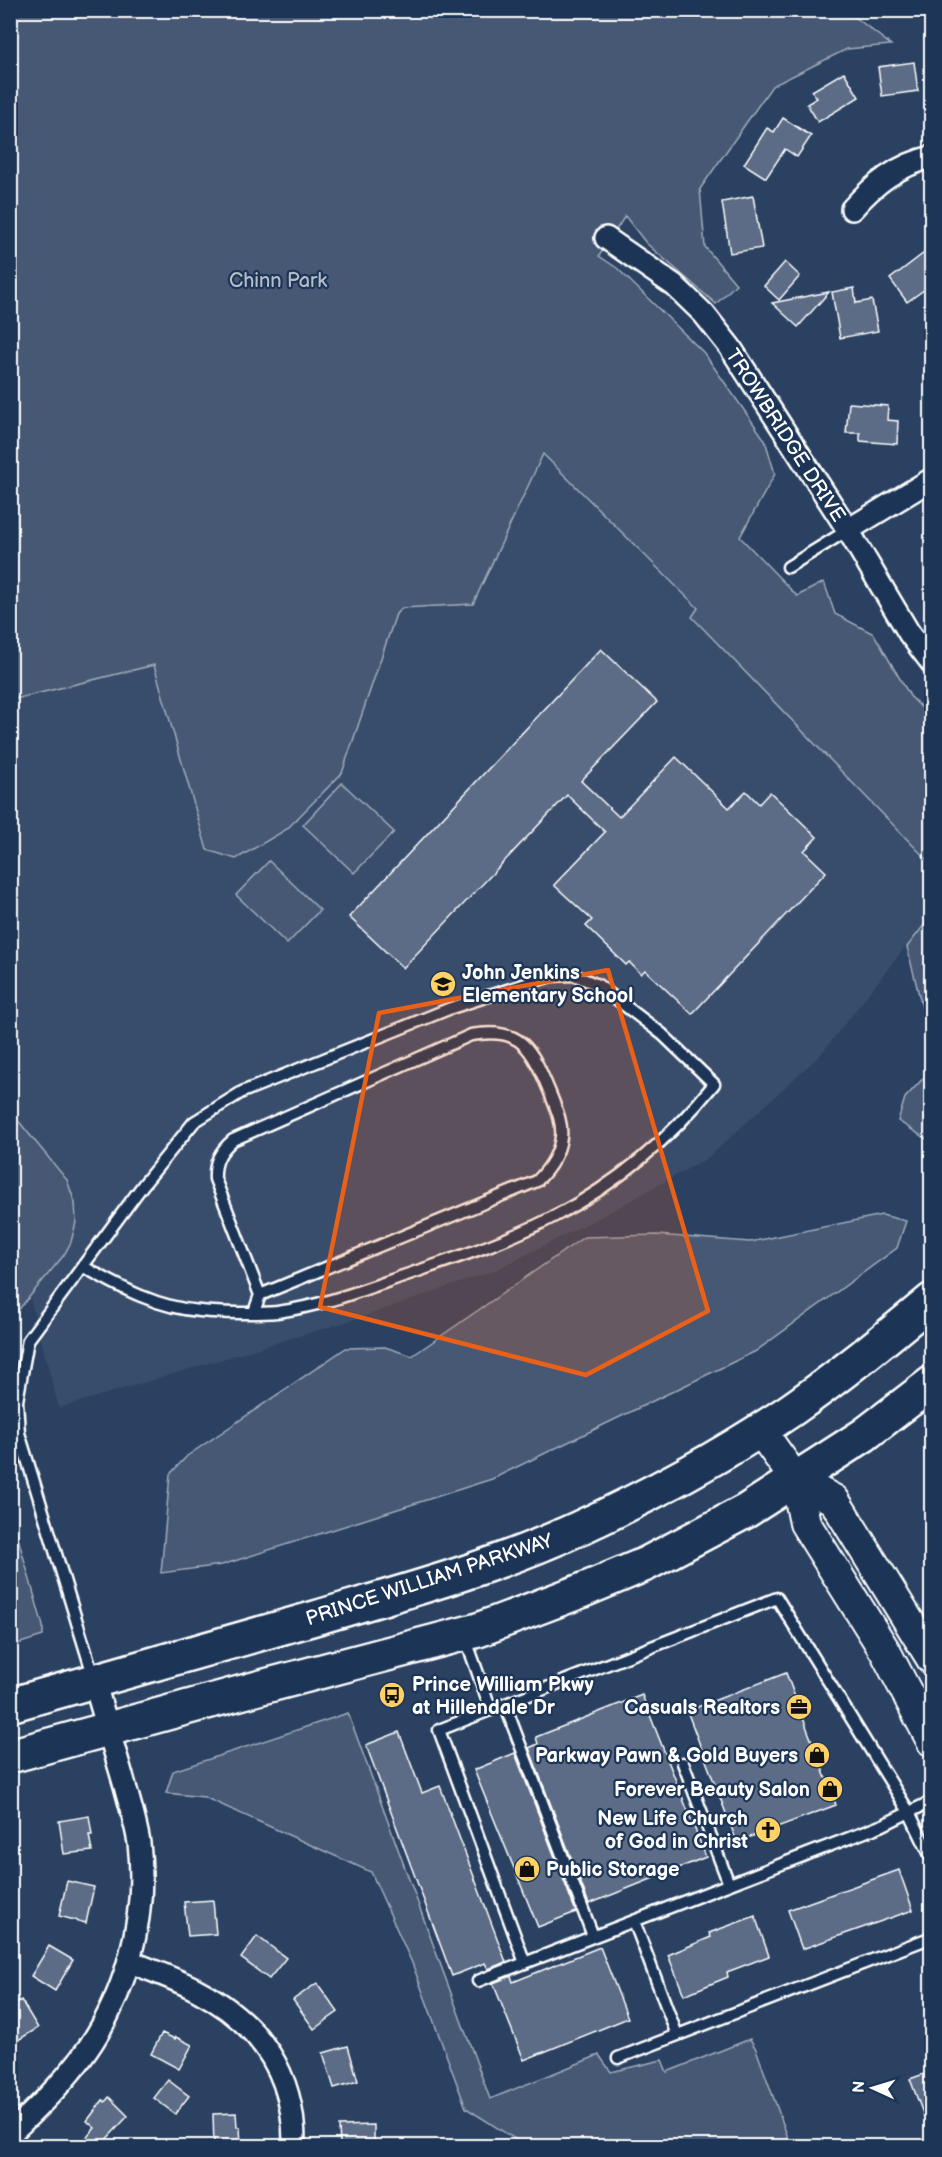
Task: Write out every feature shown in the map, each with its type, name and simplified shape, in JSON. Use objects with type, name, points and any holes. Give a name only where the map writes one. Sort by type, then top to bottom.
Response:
[{"type":"highway","name":"PRINCE WILLIAM PARKWAY","points":[[10,1705],[384,1598],[575,1530],[684,1475],[760,1431],[854,1364],[932,1300]]},
{"type":"highway","points":[[10,1756],[464,1633],[516,1616],[646,1564],[740,1515],[796,1480],[864,1435],[932,1383]]},
{"type":"main road","points":[[760,1431],[796,1480],[805,1523],[885,1652],[932,1741]]},
{"type":"main road","points":[[796,1480],[834,1500],[932,1659]]},
{"type":"street","points":[[852,209],[883,178],[900,168],[932,157]]},
{"type":"street","name":"TROWBRIDGE DRIVE","points":[[606,238],[674,285],[704,314],[730,347],[848,530],[909,633],[932,663]]},
{"type":"street","points":[[848,530],[932,479]]},
{"type":"street","points":[[11,2133],[60,2084],[80,2059],[105,2019],[129,1961],[138,1921],[142,1882],[139,1842],[94,1681]]},
{"type":"street","points":[[129,1961],[196,1990],[219,2003],[245,2024],[267,2048],[281,2073],[290,2099],[294,2146]]},
{"type":"lane","points":[[788,567],[848,530]]},
{"type":"lane","points":[[82,1266],[124,1289],[159,1304],[199,1311],[276,1312],[342,1297],[466,1255],[555,1216],[617,1177],[659,1144],[692,1111],[714,1084],[662,1034],[598,985],[573,975],[551,976],[451,1008],[242,1092],[194,1122],[142,1185],[82,1266],[28,1340],[17,1401],[19,1433],[94,1681]]},
{"type":"lane","points":[[254,1312],[260,1295],[219,1190],[214,1168],[224,1148],[233,1140],[471,1035],[489,1032],[505,1035],[523,1044],[535,1056],[559,1115],[562,1136],[548,1170],[537,1181],[260,1295]]},
{"type":"lane","points":[[525,1963],[439,1730],[777,1598],[909,1812],[932,1859]]},
{"type":"lane","points":[[464,1633],[491,1710]]},
{"type":"lane","points":[[505,1705],[593,1936]]},
{"type":"lane","points":[[683,1763],[729,1884]]},
{"type":"lane","points":[[478,1981],[884,1825],[932,1801]]},
{"type":"lane","points":[[634,1921],[677,2035]]},
{"type":"lane","points":[[618,2058],[932,1937]]},
{"type":"highlighted area","points":[[608,970],[708,1311],[586,1375],[320,1307],[379,1013]]},
{"type":"shaded area","name":"John Jenkins Elementary School","points":[[537,448],[931,842],[931,914],[821,1054],[709,1157],[610,1212],[496,1270],[359,1318],[59,1408],[11,1226],[10,700],[154,665],[204,840]]},
{"type":"green space","name":"Chinn Park","points":[[846,10],[891,45],[847,49],[772,86],[700,189],[705,247],[736,284],[716,304],[646,243],[625,216],[599,256],[617,268],[704,353],[765,440],[775,474],[740,537],[797,596],[824,582],[835,614],[874,634],[910,696],[931,717],[931,864],[692,617],[698,608],[543,454],[473,604],[402,608],[396,614],[342,773],[287,829],[236,859],[207,850],[154,665],[11,700],[10,11]]},
{"type":"green space","points":[[342,783],[394,832],[354,873],[303,825]]},
{"type":"green space","points":[[269,861],[320,910],[287,944],[236,895]]},
{"type":"green space","points":[[931,916],[931,1056],[930,1039],[907,947]]},
{"type":"green space","points":[[931,1070],[931,1142],[898,1121],[905,1098]]},
{"type":"green space","points":[[11,1112],[67,1180],[75,1203],[76,1222],[71,1242],[64,1255],[11,1319]]},
{"type":"green space","points":[[882,1215],[906,1221],[897,1248],[756,1351],[492,1479],[222,1565],[161,1573],[170,1474],[187,1456],[346,1348],[385,1347],[412,1356],[584,1237],[657,1235],[750,1242]]},
{"type":"green space","points":[[11,1513],[43,1626],[43,1636],[11,1646]]},
{"type":"green space","points":[[348,1713],[490,2099],[599,2055],[611,2072],[662,2060],[667,2072],[750,2039],[756,2049],[791,2146],[526,2146],[466,2108],[412,1963],[371,1872],[204,1797],[166,1793],[173,1771]]},
{"type":"building","points":[[914,62],[918,91],[882,96],[878,67]]},
{"type":"building","points":[[844,72],[859,97],[818,122],[807,104],[817,98],[812,91]]},
{"type":"building","points":[[783,118],[811,136],[797,157],[785,149],[766,178],[744,164],[767,128],[774,132]]},
{"type":"building","points":[[753,196],[762,248],[730,253],[722,202]]},
{"type":"building","points":[[932,247],[932,284],[907,302],[890,279]]},
{"type":"building","points":[[785,262],[800,276],[779,300],[764,286]]},
{"type":"building","points":[[854,288],[856,303],[872,300],[878,331],[840,338],[832,292]]},
{"type":"building","points":[[829,292],[798,327],[772,303]]},
{"type":"building","points":[[849,403],[888,406],[887,420],[898,421],[897,444],[860,441],[860,433],[846,433]]},
{"type":"building","points":[[601,649],[657,702],[581,781],[619,817],[676,757],[729,808],[746,791],[759,804],[770,792],[817,837],[804,851],[826,872],[692,1014],[645,970],[641,974],[629,962],[626,965],[586,926],[592,920],[554,885],[605,832],[567,795],[403,968],[349,917]]},
{"type":"building","points":[[786,1673],[836,1805],[737,1842],[687,1711]]},
{"type":"building","points":[[642,1695],[706,1857],[589,1904],[529,1748],[538,1744],[536,1737]]},
{"type":"building","points":[[399,1732],[422,1793],[440,1786],[506,1962],[488,1969],[485,1963],[452,1976],[366,1745]]},
{"type":"building","points":[[515,1753],[576,1912],[538,1927],[474,1770]]},
{"type":"building","points":[[89,1816],[92,1851],[64,1854],[59,1821]]},
{"type":"building","points":[[899,1870],[913,1910],[802,1949],[788,1910]]},
{"type":"building","points":[[67,1881],[94,1887],[86,1923],[59,1916]]},
{"type":"building","points":[[213,1900],[216,1934],[188,1936],[184,1902]]},
{"type":"building","points":[[755,1916],[769,1956],[727,1972],[728,1977],[684,1995],[668,1955],[711,1937],[709,1933]]},
{"type":"building","points":[[257,1936],[286,1958],[269,1979],[241,1958]]},
{"type":"building","points":[[49,1946],[73,1960],[55,1991],[31,1976]]},
{"type":"building","points":[[600,1947],[628,2018],[524,2060],[493,1983],[511,1976],[513,1982]]},
{"type":"building","points":[[317,1983],[338,2012],[314,2029],[293,2000]]},
{"type":"building","points":[[21,2000],[38,2028],[10,2045],[10,2007]]},
{"type":"building","points":[[162,2033],[192,2045],[179,2069],[151,2054]]},
{"type":"building","points":[[348,2046],[358,2081],[334,2088],[323,2053]]},
{"type":"building","points":[[932,2071],[932,2132],[930,2132],[910,2079]]},
{"type":"building","points":[[168,2080],[189,2096],[175,2114],[154,2098]]},
{"type":"building","points":[[109,2097],[128,2116],[100,2146],[79,2146],[95,2128],[87,2121],[103,2100],[105,2102]]},
{"type":"building","points":[[236,2113],[241,2145],[214,2146],[213,2114]]},
{"type":"building","points":[[374,2125],[374,2146],[340,2146],[339,2126]]},
{"type":"place","name":"John Jenkins Elementary School","points":[[443,984]]},
{"type":"place","name":"Prince William Pkwy at Hillendale Dr","points":[[392,1695]]},
{"type":"place","name":"Casuals Realtors","points":[[799,1707]]},
{"type":"place","name":"Parkway Pawn & Gold Buyers","points":[[817,1755]]},
{"type":"place","name":"Forever Beauty Salon","points":[[830,1789]]},
{"type":"place","name":"New Life Church of God in Christ","points":[[768,1830]]},
{"type":"place","name":"Public Storage","points":[[527,1869]]}]
